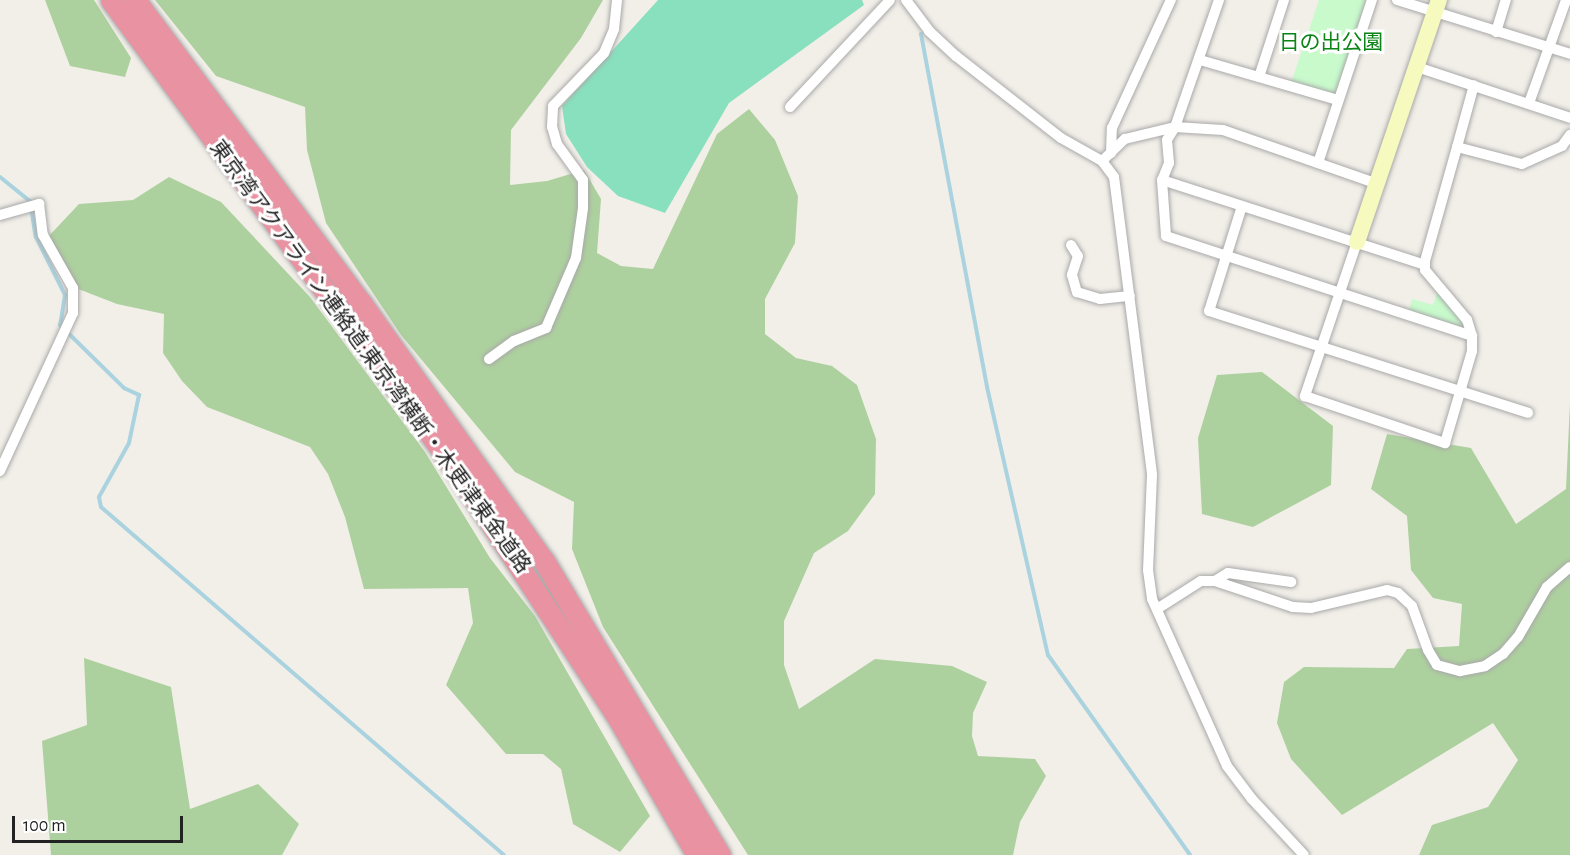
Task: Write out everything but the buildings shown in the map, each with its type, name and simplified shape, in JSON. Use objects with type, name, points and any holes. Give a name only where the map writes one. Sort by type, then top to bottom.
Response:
[{"type":"highway","name":"東京湾アクアライン連絡道;東京湾横断・木更津東金道路","points":[[111,0],[452,464],[627,713]]},
{"type":"highway","name":"東京湾アクアライン連絡道;東京湾横断・木更津東金道路","points":[[135,0],[471,456],[544,561],[627,713],[696,847]]},
{"type":"highway","points":[[627,713],[696,847],[720,855]]},
{"type":"highway","points":[[627,713],[734,855]]},
{"type":"street","points":[[489,359],[504,352],[514,341],[546,328],[576,258],[583,208],[583,180],[557,144],[552,127],[553,106],[604,53],[614,29],[617,0]]},
{"type":"street","points":[[790,107],[890,0]]},
{"type":"street","points":[[906,0],[929,31],[956,56],[1061,138],[1102,161],[1118,190],[1152,475],[1148,570],[1152,599],[1227,765],[1252,799],[1304,855]]},
{"type":"street","points":[[1111,153],[1112,128],[1170,0]]},
{"type":"street","points":[[1219,0],[1176,127],[1167,140],[1169,163],[1162,180],[1166,236],[1340,296],[1472,336]]},
{"type":"street","points":[[1259,77],[1284,0]]},
{"type":"street","points":[[1318,163],[1372,0]]},
{"type":"street","points":[[1397,0],[1437,6],[1496,32],[1570,54]]},
{"type":"street","points":[[1496,32],[1506,0]]},
{"type":"street","points":[[1529,104],[1566,0]]},
{"type":"street","points":[[1437,6],[1305,396],[1445,443],[1472,351],[1472,336],[1467,320],[1425,270],[1425,265],[1474,86]]},
{"type":"street","points":[[1200,60],[1338,100]]},
{"type":"street","points":[[1417,67],[1570,118]]},
{"type":"street","points":[[1102,161],[1125,139],[1176,127],[1223,130],[1378,184]]},
{"type":"street","points":[[1457,147],[1522,164],[1562,146],[1570,135]]},
{"type":"street","points":[[1162,180],[1425,265]]},
{"type":"street","points":[[0,214],[39,204],[43,234],[73,288],[73,313],[0,469]]},
{"type":"street","points":[[1242,206],[1209,311],[1528,413]]},
{"type":"street","points":[[1071,246],[1078,256],[1072,275],[1077,291],[1100,299],[1130,296]]},
{"type":"street","points":[[1158,609],[1201,581],[1215,581],[1293,607],[1322,606],[1371,591],[1398,593],[1412,606],[1428,650],[1437,664],[1460,671],[1485,666],[1503,654],[1518,637],[1547,587],[1570,567]]},
{"type":"street","points":[[1215,581],[1228,573],[1291,582]]},
{"type":"green space","points":[[45,0],[94,0],[131,58],[125,77],[70,66]]},
{"type":"green space","points":[[155,0],[603,0],[581,38],[511,130],[510,185],[547,181],[584,170],[601,199],[597,253],[621,266],[653,269],[717,134],[749,109],[775,140],[798,196],[795,243],[765,299],[765,334],[796,358],[832,366],[857,385],[876,439],[875,494],[848,531],[814,553],[784,621],[784,665],[799,709],[875,659],[952,666],[987,682],[973,713],[972,736],[978,756],[1035,759],[1046,776],[1020,822],[1013,855],[748,855],[603,627],[572,549],[574,502],[515,472],[401,335],[326,223],[307,150],[305,107],[216,76]]},
{"type":"green space","points":[[658,0],[862,0],[864,5],[729,103],[665,213],[618,196],[587,167],[566,134],[562,106]]},
{"type":"green space","name":"日の出公園","points":[[1319,0],[1372,0],[1338,100],[1290,86]]},
{"type":"green space","points":[[169,177],[221,202],[310,297],[425,452],[490,558],[535,616],[650,816],[620,852],[573,824],[561,769],[543,754],[506,754],[446,685],[473,623],[468,588],[364,589],[345,517],[328,474],[310,447],[207,407],[182,381],[163,353],[164,314],[117,304],[68,285],[47,238],[79,204],[133,200]]},
{"type":"green space","points":[[1439,287],[1472,336],[1407,318],[1412,299],[1433,305]]},
{"type":"green space","points":[[1262,372],[1333,426],[1331,485],[1253,527],[1202,514],[1198,438],[1217,375]]},
{"type":"green space","points":[[1570,403],[1570,855],[1419,855],[1432,825],[1488,807],[1518,760],[1493,723],[1342,815],[1291,759],[1277,723],[1284,682],[1304,667],[1394,668],[1407,649],[1459,646],[1462,604],[1433,598],[1411,570],[1407,516],[1371,489],[1387,434],[1471,448],[1516,524],[1566,489]]},
{"type":"green space","points":[[84,658],[171,687],[190,809],[258,784],[299,824],[282,855],[51,855],[42,741],[87,725]]},
{"type":"waterway","points":[[921,34],[987,387],[1048,655],[1190,855]]},
{"type":"waterway","points":[[0,177],[30,201],[36,237],[65,295],[60,325],[124,388],[139,395],[129,443],[99,497],[101,507],[504,855]]}]
